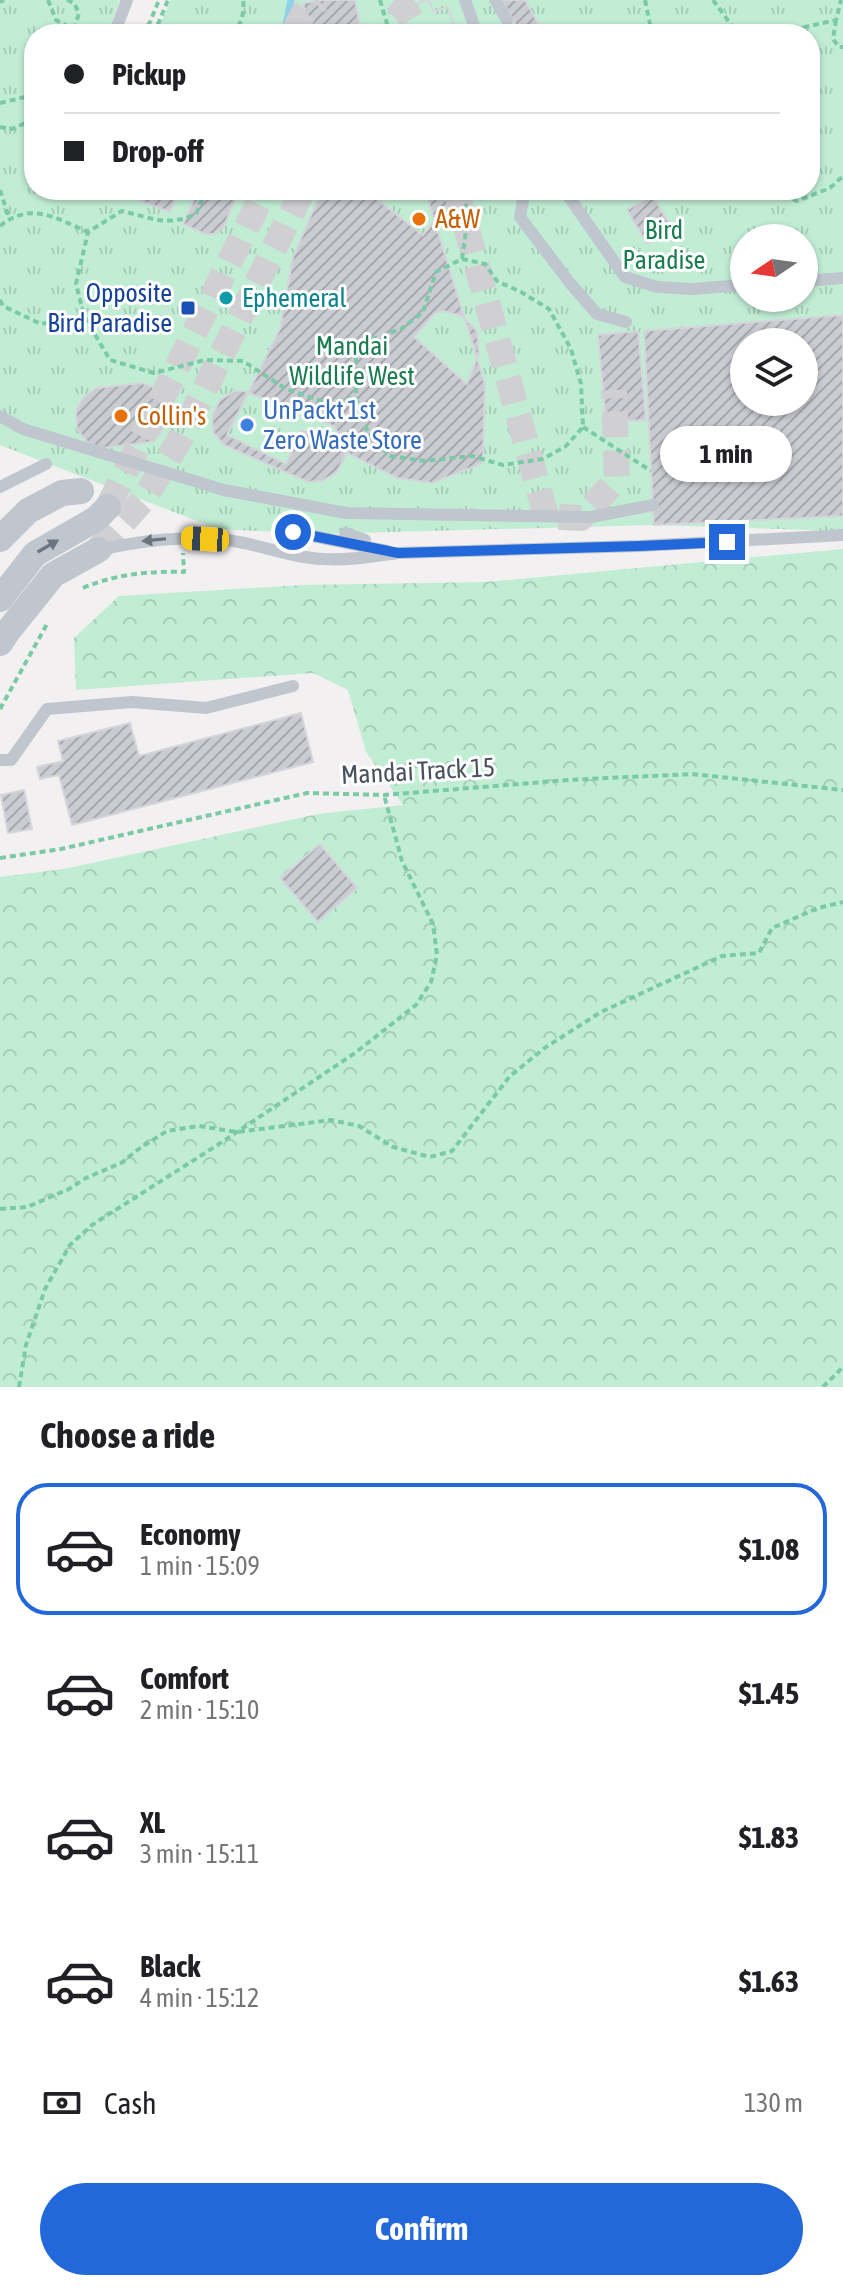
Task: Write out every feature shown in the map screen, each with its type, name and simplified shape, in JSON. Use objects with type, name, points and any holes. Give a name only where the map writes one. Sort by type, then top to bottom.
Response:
[{"type":"street","points":[[0,539],[28,511],[62,493],[81,491]]},
{"type":"street","points":[[0,599],[35,554],[96,519],[108,507]]},
{"type":"street","points":[[0,643],[53,575],[98,550]]},
{"type":"lane","points":[[118,24],[127,0]]},
{"type":"lane","points":[[465,0],[473,24]]},
{"type":"lane","points":[[495,0],[507,20]]},
{"type":"lane","points":[[523,200],[520,217],[570,283],[597,314],[626,322]]},
{"type":"lane","points":[[571,200],[625,277],[657,287],[692,289],[730,286]]},
{"type":"lane","points":[[818,280],[843,278]]},
{"type":"lane","points":[[0,416],[23,429],[224,490],[346,513],[591,517],[653,505]]},
{"type":"lane","points":[[0,487],[46,464]]},
{"type":"lane","points":[[293,532],[398,553]]},
{"type":"lane","points":[[345,533],[398,553]]},
{"type":"lane","points":[[98,550],[148,540],[183,538],[227,540],[322,560],[398,553],[640,546],[843,535]]},
{"type":"lane","points":[[0,760],[11,760],[47,709],[132,702],[206,708],[293,686]]},
{"type":"path","points":[[49,0],[56,20],[62,24]]},
{"type":"path","points":[[67,0],[74,3],[79,13],[76,24]]},
{"type":"path","points":[[149,24],[159,0]]},
{"type":"path","points":[[158,24],[168,0]]},
{"type":"path","points":[[239,24],[243,0]]},
{"type":"path","points":[[380,0],[387,24]]},
{"type":"path","points":[[645,0],[650,24]]},
{"type":"path","points":[[713,0],[731,24]]},
{"type":"path","points":[[841,0],[833,39],[839,47],[843,47]]},
{"type":"path","points":[[818,24],[836,20]]},
{"type":"path","points":[[0,103],[24,97]]},
{"type":"path","points":[[0,127],[12,129],[24,124]]},
{"type":"path","points":[[820,192],[830,188],[843,176]]},
{"type":"path","points":[[0,190],[10,219]]},
{"type":"path","points":[[202,200],[196,214],[182,221],[168,222],[122,211],[88,232],[76,284],[84,316],[110,360],[154,373],[205,360],[243,361],[286,389],[324,402],[356,398]]},
{"type":"path","points":[[462,259],[468,217],[465,200]]},
{"type":"path","points":[[0,226],[10,219],[37,211],[88,232]]},
{"type":"path","points":[[462,259],[485,264],[497,281],[549,309],[571,349],[581,384],[583,427],[566,446],[543,459],[503,465],[472,456],[424,461],[390,456],[369,436],[356,398],[356,356],[370,340],[401,329],[423,312],[436,272],[462,259]]},
{"type":"path","points":[[0,300],[3,306],[41,324],[84,316]]},
{"type":"path","points":[[583,427],[651,471]]},
{"type":"path","points":[[82,589],[103,580],[150,571],[184,572],[183,538]]},
{"type":"path","points":[[0,709],[48,621]]},
{"type":"path","name":"Mandai Track 15","points":[[0,858],[61,849],[307,793],[384,795],[568,780],[692,774],[843,790]]},
{"type":"path","points":[[19,1387],[26,1345],[45,1289],[70,1245],[92,1225],[355,1053],[416,1005],[431,982],[437,955],[433,924],[402,861],[384,795]]},
{"type":"path","points":[[0,1209],[27,1207],[121,1163],[167,1131],[199,1126],[237,1132],[331,1120],[359,1126],[405,1151],[430,1157],[452,1151],[510,1076],[546,1047],[601,1012],[722,956],[759,953],[772,928],[818,908],[843,902]]},
{"type":"path","points":[[823,1387],[843,1367]]},
{"type":"green space","name":"Mandai Wildlife West","points":[[0,0],[120,0],[111,24],[24,24],[24,200],[820,200],[820,24],[160,24],[171,0],[843,0],[843,531],[654,525],[318,534],[218,529],[0,445]]},
{"type":"green space","points":[[843,549],[843,1387],[0,1387],[0,877],[64,869],[318,814],[403,805],[366,752],[348,690],[313,673],[76,690],[74,638],[119,596],[303,585],[485,582]]},
{"type":"building","points":[[355,0],[360,24],[307,24],[303,3]]},
{"type":"building","points":[[429,0],[433,12],[448,7],[454,24],[407,24],[401,8]]},
{"type":"building","points":[[429,0],[433,12],[448,7],[454,24],[407,24],[401,8]]},
{"type":"building","points":[[502,0],[525,0],[538,24],[515,24]]},
{"type":"building","points":[[140,200],[175,200],[170,212]]},
{"type":"building","points":[[194,200],[235,200],[224,227],[214,234],[205,234],[183,224]]},
{"type":"building","points":[[318,200],[428,200],[485,384],[483,463],[432,483],[397,478],[302,430],[286,464],[227,435],[280,329],[293,257]]},
{"type":"building","name":"A&W","points":[[378,200],[447,200],[448,204],[423,235]]},
{"type":"building","points":[[644,200],[655,200],[673,229],[647,244],[627,210]]},
{"type":"building","points":[[443,311],[462,316],[477,331],[479,353],[467,384],[414,337],[435,313]]},
{"type":"building","points":[[843,315],[843,516],[654,525],[644,331]]},
{"type":"building","points":[[638,331],[646,420],[606,423],[598,335]]},
{"type":"building","name":"Collin's","points":[[142,383],[155,388],[165,402],[167,422],[159,435],[150,442],[102,448],[88,443],[77,429],[76,410],[84,397],[96,388]]},
{"type":"building","points":[[235,391],[244,391],[333,426],[342,438],[345,456],[337,472],[322,481],[308,482],[224,445],[213,432],[212,416],[220,400]]},
{"type":"building","points":[[301,713],[313,762],[72,825],[59,775],[40,779],[37,767],[63,761],[58,741],[130,723],[139,756]]},
{"type":"building","points":[[24,790],[32,829],[8,833],[1,795]]},
{"type":"building","points":[[320,844],[357,888],[318,922],[280,878]]},
{"type":"waterway","points":[[286,24],[291,0]]},
{"type":"tunnel","points":[[298,24],[303,14],[318,0]]},
{"type":"tunnel","points":[[394,0],[414,24]]},
{"type":"tunnel","points":[[108,507],[260,200]]},
{"type":"tunnel","points":[[98,550],[144,499],[180,439],[298,200]]},
{"type":"tunnel","points":[[459,200],[546,516],[581,518],[617,479],[614,390]]},
{"type":"place","name":"A&W","points":[[419,219]]},
{"type":"place","name":"Ephemeral","points":[[226,298]]},
{"type":"place","name":"Opposite Bird Paradise","points":[[188,308]]},
{"type":"place","name":"Collin's","points":[[121,416]]},
{"type":"place","name":"UnPackt 1st Zero Waste Store","points":[[247,425]]},
{"type":"route","points":[[293,532],[398,553],[727,542]]},
{"type":"park label","name":"Bird Paradise","points":[[664,245]]}]
